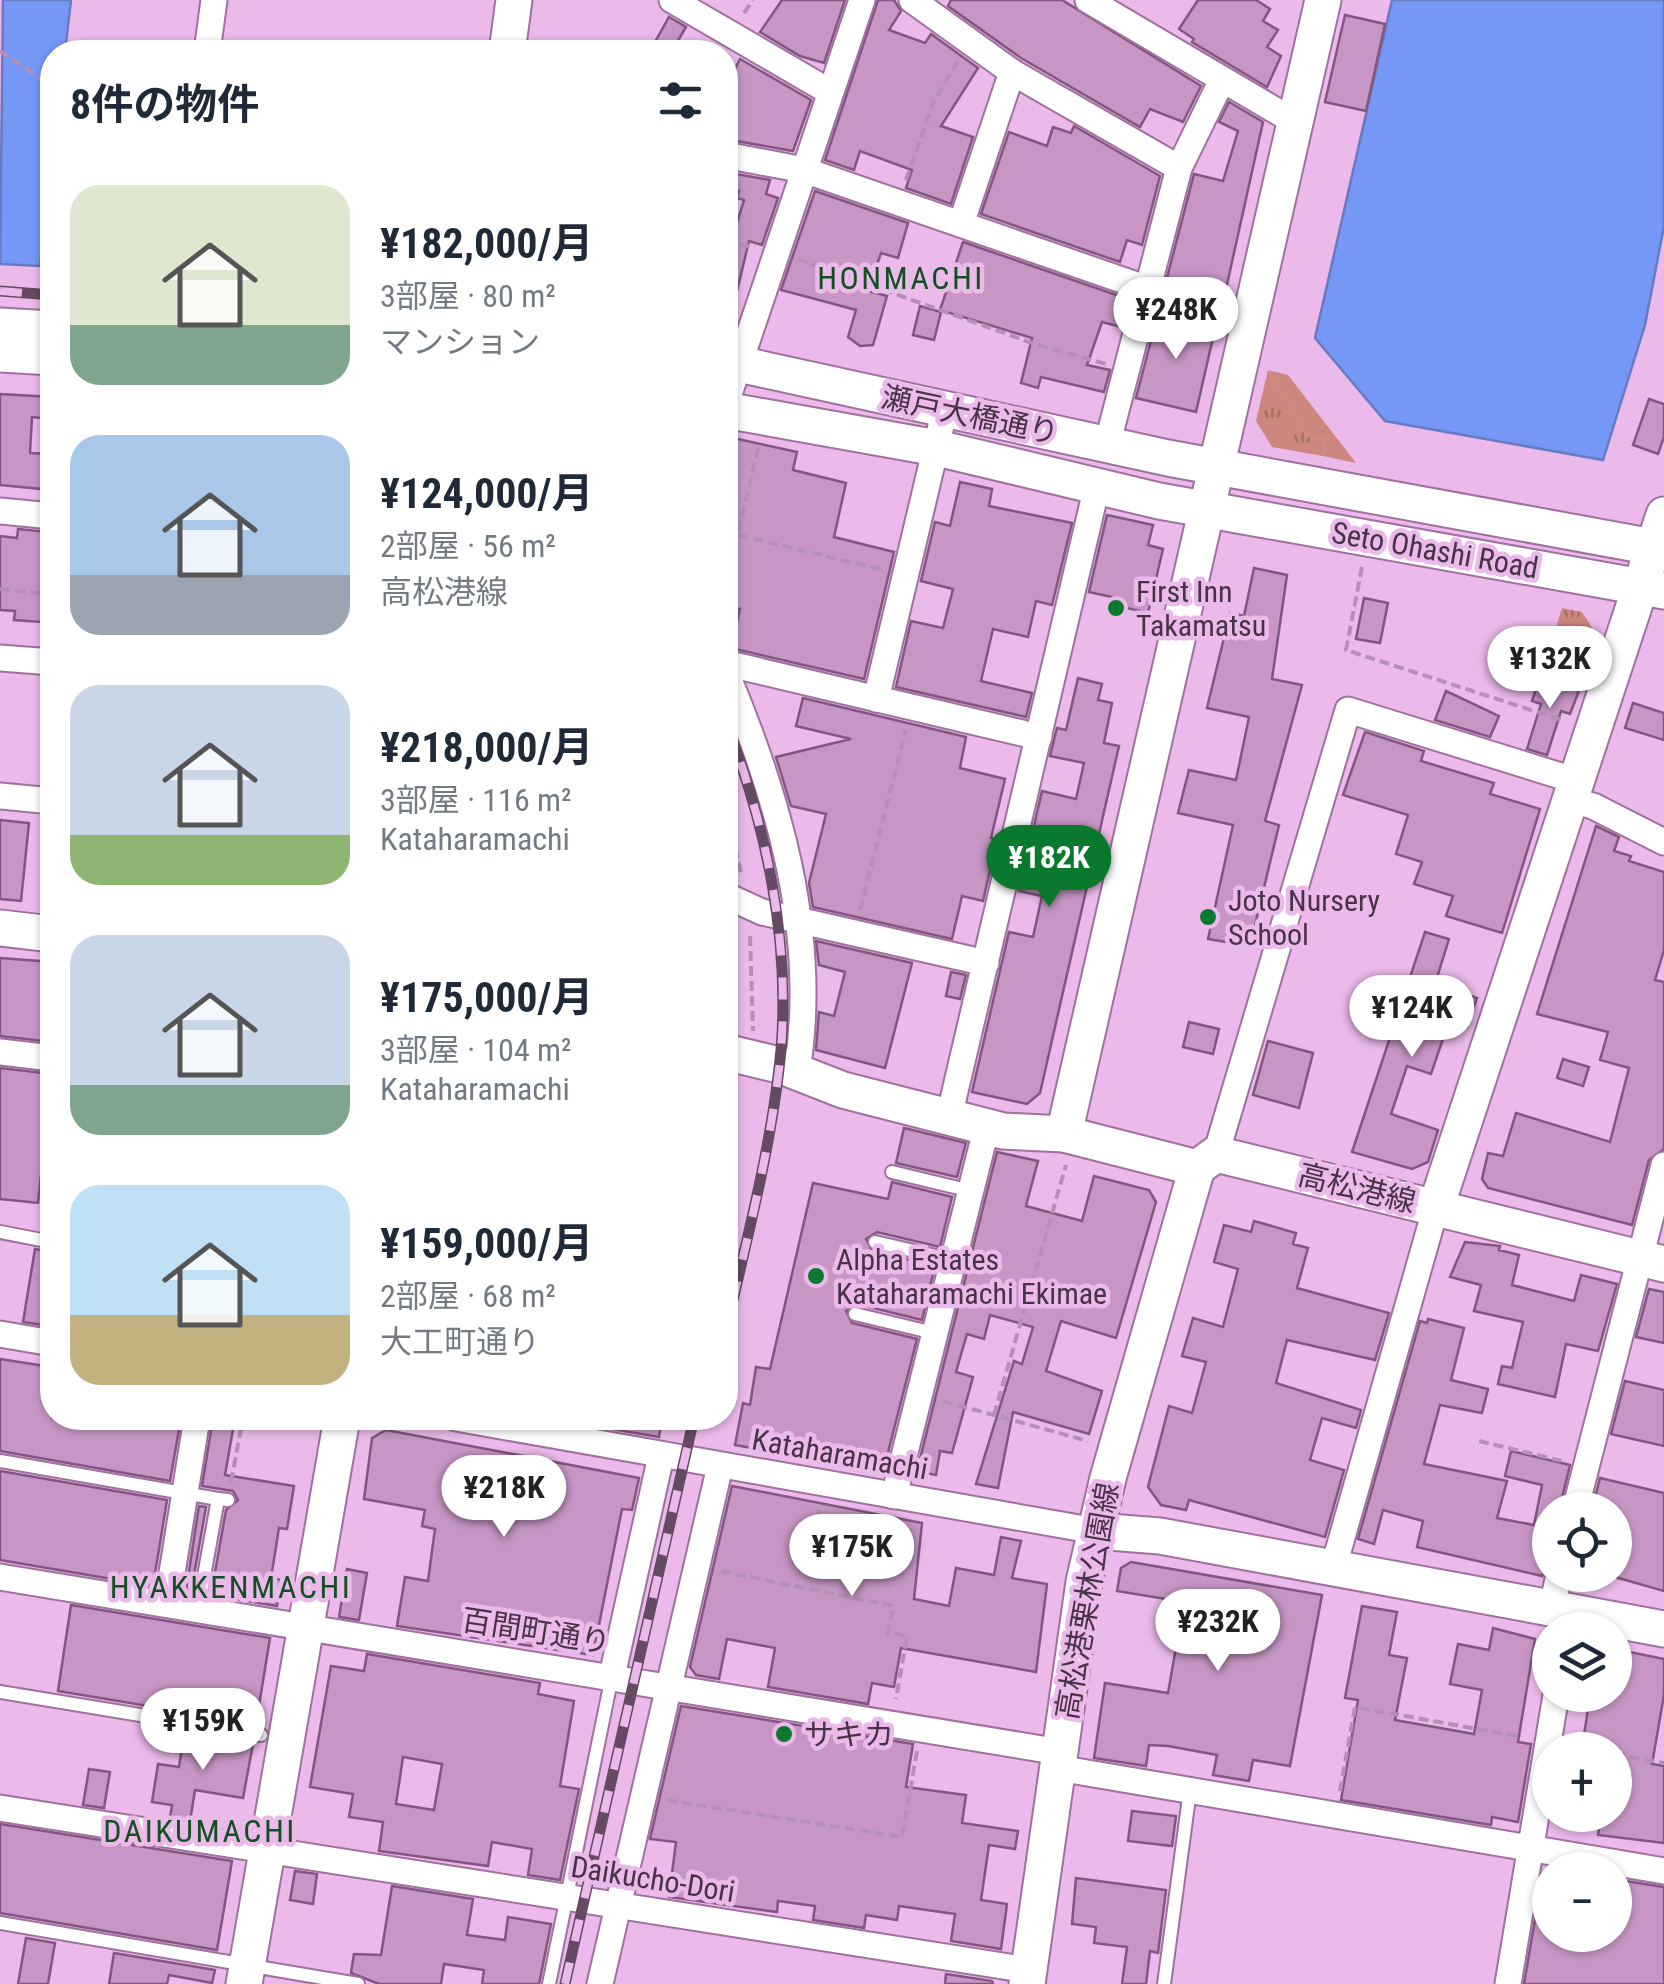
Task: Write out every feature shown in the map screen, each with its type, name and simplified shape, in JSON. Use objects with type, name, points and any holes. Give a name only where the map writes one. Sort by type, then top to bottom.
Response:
[{"type":"street","points":[[209,40],[214,0]]},
{"type":"street","points":[[509,40],[514,0]]},
{"type":"street","points":[[672,0],[830,92]]},
{"type":"street","points":[[738,345],[776,251],[862,0]]},
{"type":"street","points":[[912,0],[1012,72],[1179,168]]},
{"type":"street","points":[[1088,0],[1221,82],[1295,122]]},
{"type":"street","points":[[1066,1148],[1322,0]]},
{"type":"street","points":[[962,224],[1012,72]]},
{"type":"street","points":[[1107,444],[1179,168],[1221,82]]},
{"type":"street","points":[[738,157],[804,170],[1249,324]]},
{"type":"street","points":[[0,326],[40,328]]},
{"type":"street","points":[[0,354],[40,356]]},
{"type":"street","name":"瀬戸大橋通り","points":[[738,364],[1216,467]]},
{"type":"street","points":[[876,699],[945,409]]},
{"type":"street","name":"瀬戸大橋通り","points":[[738,410],[937,448],[1207,509]]},
{"type":"street","name":"Seto Ohashi Road","points":[[1216,467],[1660,537]]},
{"type":"street","points":[[949,1116],[1097,486]]},
{"type":"street","name":"Seto Ohashi Road","points":[[1207,509],[1652,589]]},
{"type":"street","points":[[0,512],[40,515]]},
{"type":"street","name":"高松港線","points":[[738,1046],[844,1090],[1066,1148],[1206,1161],[1436,1207],[1594,730],[1652,589],[1660,537]]},
{"type":"street","points":[[0,658],[40,661]]},
{"type":"street","points":[[738,669],[1039,737]]},
{"type":"street","points":[[738,702],[780,820],[797,919],[804,981],[797,1072]]},
{"type":"street","points":[[1206,1161],[1348,710],[1574,791],[1593,806],[1664,842]]},
{"type":"street","points":[[0,796],[40,800]]},
{"type":"street","points":[[738,899],[762,912],[986,964]]},
{"type":"street","points":[[0,928],[40,933]]},
{"type":"street","points":[[0,1052],[40,1057]]},
{"type":"street","points":[[894,1496],[987,1126]]},
{"type":"street","name":"高松港栗林公園線","points":[[1028,1977],[1082,1592],[1096,1530],[1206,1161]]},
{"type":"street","points":[[1580,1492],[1652,1261],[1664,1165]]},
{"type":"street","points":[[1333,1568],[1436,1207],[1652,1261]]},
{"type":"street","points":[[0,1334],[40,1342]]},
{"type":"street","points":[[166,1604],[195,1430]]},
{"type":"street","points":[[246,1975],[340,1430]]},
{"type":"street","name":"Kataharamachi","points":[[586,1430],[661,1456],[1096,1530]]},
{"type":"street","points":[[612,1676],[661,1456]]},
{"type":"street","points":[[600,1984],[720,1466]]},
{"type":"street","points":[[1096,1530],[1148,1534],[1562,1605],[1664,1629]]},
{"type":"street","name":"百間町通り","points":[[0,1576],[921,1728],[1190,1790],[1664,1872]]},
{"type":"street","name":"Daikucho-Dori","points":[[0,1808],[567,1898],[1028,1977]]},
{"type":"street","points":[[1508,1984],[1534,1832]]},
{"type":"lane","points":[[892,1172],[971,1191]]},
{"type":"lane","points":[[0,1232],[40,1240]]},
{"type":"lane","points":[[875,1242],[953,1260]]},
{"type":"lane","points":[[855,1314],[934,1333]]},
{"type":"lane","points":[[0,1461],[223,1500],[198,1610]]},
{"type":"lane","points":[[549,1984],[612,1676]]},
{"type":"lane","points":[[0,1692],[261,1735]]},
{"type":"lane","points":[[1164,1984],[1190,1790]]},
{"type":"lane","points":[[0,1923],[246,1975],[358,1984]]},
{"type":"path","points":[[898,202],[934,101],[968,44]]},
{"type":"path","points":[[0,51],[40,78]]},
{"type":"path","points":[[738,244],[776,251],[917,298],[1042,346],[1127,370]]},
{"type":"path","points":[[761,433],[738,535],[905,575]]},
{"type":"path","points":[[1362,565],[1346,650],[1594,730]]},
{"type":"path","points":[[0,589],[40,593]]},
{"type":"path","points":[[854,932],[912,706]]},
{"type":"path","points":[[738,909],[752,964],[738,1046]]},
{"type":"path","points":[[994,1415],[1066,1148]]},
{"type":"path","points":[[919,1394],[1093,1442]]},
{"type":"path","points":[[223,1500],[239,1430]]},
{"type":"path","points":[[1479,1441],[1586,1466]]},
{"type":"path","points":[[696,1566],[893,1606],[888,1633],[907,1636],[892,1723]]},
{"type":"path","points":[[1336,1815],[1355,1707],[1532,1739]]},
{"type":"path","points":[[643,1796],[902,1837],[921,1728]]},
{"type":"path","points":[[1632,1757],[1664,1762]]},
{"type":"green space","points":[[1268,370],[1288,375],[1356,463],[1323,456],[1326,440],[1308,437]]},
{"type":"green space","points":[[1268,370],[1308,437],[1326,440],[1323,456],[1272,447],[1256,421]]},
{"type":"green space","points":[[1562,608],[1582,612],[1599,639],[1596,649],[1554,634]]},
{"type":"water","points":[[3,0],[71,0],[66,40],[40,40],[40,266],[0,264]]},
{"type":"water","points":[[1392,0],[1664,0],[1664,226],[1645,325],[1603,460],[1385,421],[1315,338]]},
{"type":"building","points":[[782,0],[845,0],[824,63],[800,56],[760,32]]},
{"type":"building","points":[[878,0],[894,0],[901,11],[889,30],[925,43],[931,34],[978,68],[941,126],[973,137],[951,204],[906,188],[912,170],[860,151],[854,170],[825,160]]},
{"type":"building","points":[[951,0],[1062,0],[1201,86],[1183,122],[1150,109],[1140,127],[1021,58],[948,6]]},
{"type":"building","points":[[1198,0],[1256,0],[1270,9],[1263,21],[1278,30],[1267,47],[1281,56],[1267,87],[1192,42],[1194,39],[1179,29]]},
{"type":"building","points":[[1345,15],[1385,24],[1366,111],[1325,102]]},
{"type":"building","points":[[669,17],[686,27],[678,40],[656,40]]},
{"type":"building","points":[[740,59],[811,100],[793,151],[738,141]]},
{"type":"building","points":[[1229,102],[1263,122],[1224,298],[1167,278],[1194,174],[1223,181],[1238,131],[1219,122]]},
{"type":"building","points":[[1074,126],[1160,176],[1142,245],[1127,240],[1120,262],[981,214],[1009,132],[1047,146],[1053,127],[1071,133]]},
{"type":"building","points":[[738,174],[770,180],[766,194],[778,198],[762,245],[749,241],[738,287],[738,220],[744,200],[738,198]]},
{"type":"building","points":[[815,191],[908,223],[898,258],[881,253],[868,291],[887,296],[873,345],[860,346],[848,337],[856,310],[781,290]]},
{"type":"building","points":[[963,242],[1128,299],[1121,327],[1102,322],[1087,365],[1110,370],[1104,392],[1041,377],[1038,388],[1021,383],[1032,338],[940,310]]},
{"type":"building","points":[[920,306],[941,312],[934,340],[913,335]]},
{"type":"building","points":[[1159,310],[1215,329],[1196,412],[1136,398]]},
{"type":"building","points":[[0,394],[40,396],[40,418],[32,417],[30,453],[40,453],[40,489],[0,485]]},
{"type":"building","points":[[1649,399],[1664,404],[1664,437],[1658,454],[1633,445]]},
{"type":"building","points":[[738,439],[797,452],[793,470],[846,483],[834,537],[894,552],[864,679],[738,650]]},
{"type":"building","points":[[960,482],[992,489],[989,506],[1072,523],[1052,605],[1036,601],[1028,637],[993,629],[981,681],[1032,693],[1026,717],[896,687],[911,621],[943,628],[953,589],[921,581],[935,522],[950,526]]},
{"type":"building","points":[[1107,515],[1153,525],[1148,545],[1163,549],[1148,613],[1119,606],[1121,599],[1089,592]]},
{"type":"building","points":[[18,529],[40,531],[40,622],[14,620],[15,611],[0,610],[0,536],[17,538]]},
{"type":"building","points":[[1254,568],[1287,575],[1272,679],[1302,685],[1265,821],[1279,825],[1250,946],[1208,939],[1233,825],[1178,813],[1189,770],[1236,780],[1249,717],[1207,708],[1230,613],[1244,616]]},
{"type":"building","points":[[1364,598],[1388,603],[1380,643],[1356,639]]},
{"type":"building","points":[[1541,674],[1580,688],[1570,714],[1561,711],[1547,755],[1527,749],[1541,704],[1532,701]]},
{"type":"building","points":[[1078,678],[1102,684],[1098,700],[1112,703],[1104,743],[1119,746],[1040,1093],[1027,1104],[972,1092],[1009,932],[1033,937],[1042,896],[1019,891],[1042,791],[1076,799],[1084,763],[1050,756],[1057,728],[1066,730]]},
{"type":"building","points":[[1446,691],[1499,716],[1490,737],[1435,720]]},
{"type":"building","points":[[803,698],[966,737],[960,768],[1005,779],[991,838],[997,839],[983,901],[962,896],[952,939],[813,907],[809,883],[826,814],[791,806],[776,757],[851,739],[796,726]]},
{"type":"building","points":[[1633,703],[1664,713],[1664,740],[1625,728]]},
{"type":"building","points":[[1365,732],[1424,751],[1421,761],[1494,783],[1490,794],[1540,809],[1502,933],[1446,916],[1453,896],[1414,884],[1422,862],[1396,854],[1408,815],[1343,795]]},
{"type":"building","points":[[0,820],[29,823],[21,901],[0,899]]},
{"type":"building","points":[[1596,826],[1619,837],[1614,851],[1631,856],[1629,861],[1664,872],[1664,950],[1655,980],[1664,982],[1664,1149],[1649,1160],[1632,1225],[1488,1188],[1482,1179],[1488,1153],[1503,1156],[1516,1113],[1610,1142],[1629,1068],[1600,1060],[1608,1032],[1537,1014]]},
{"type":"building","points":[[1425,932],[1449,939],[1435,984],[1477,998],[1467,1027],[1449,1021],[1431,1074],[1407,1066],[1391,1114],[1438,1130],[1428,1162],[1412,1169],[1352,1152]]},
{"type":"building","points":[[816,941],[912,963],[885,1068],[816,1050],[819,1012],[834,1016],[845,972],[819,965]]},
{"type":"building","points":[[0,958],[40,961],[40,1041],[0,1036]]},
{"type":"building","points":[[951,972],[966,975],[960,999],[946,996]]},
{"type":"building","points":[[1189,1022],[1219,1029],[1213,1054],[1183,1047]]},
{"type":"building","points":[[1268,1041],[1313,1053],[1299,1108],[1253,1095]]},
{"type":"building","points":[[1563,1059],[1589,1067],[1583,1086],[1557,1078]]},
{"type":"building","points":[[0,1068],[40,1073],[38,1203],[0,1199]]},
{"type":"building","points":[[904,1128],[966,1143],[957,1177],[896,1163]]},
{"type":"building","points":[[997,1152],[1038,1161],[1026,1206],[1082,1221],[1094,1176],[1149,1190],[1156,1202],[1116,1338],[1061,1321],[1046,1371],[1102,1391],[1089,1434],[1013,1412],[998,1488],[976,1484],[1014,1361],[1022,1364],[1033,1327],[990,1315],[984,1339],[967,1334],[956,1372],[973,1377],[952,1453],[940,1451],[936,1475],[917,1471]]},
{"type":"building","points":[[892,1182],[952,1197],[940,1247],[877,1232],[866,1239],[872,1251],[935,1266],[922,1320],[857,1304],[846,1311],[852,1323],[917,1339],[883,1472],[735,1445],[743,1403],[750,1405],[756,1367],[770,1369],[813,1183],[888,1199]]},
{"type":"building","points":[[1254,1221],[1296,1233],[1293,1244],[1308,1248],[1297,1288],[1389,1313],[1375,1360],[1287,1340],[1276,1383],[1361,1410],[1356,1428],[1322,1418],[1310,1460],[1344,1470],[1325,1537],[1189,1500],[1186,1510],[1161,1505],[1148,1487],[1169,1406],[1192,1413],[1206,1362],[1182,1356],[1193,1318],[1223,1327],[1238,1269],[1214,1262],[1224,1225],[1251,1232]]},
{"type":"building","points":[[1465,1242],[1500,1246],[1499,1250],[1519,1255],[1512,1285],[1574,1301],[1581,1275],[1617,1284],[1598,1351],[1566,1344],[1555,1397],[1498,1384],[1502,1366],[1512,1368],[1523,1322],[1474,1311],[1481,1285],[1450,1277]]},
{"type":"building","points":[[35,1249],[40,1250],[40,1325],[23,1322]]},
{"type":"building","points":[[1649,1289],[1664,1292],[1664,1343],[1636,1337]]},
{"type":"building","points":[[1428,1319],[1464,1328],[1451,1380],[1488,1389],[1482,1413],[1440,1405],[1424,1464],[1507,1481],[1497,1518],[1532,1525],[1532,1574],[1417,1547],[1423,1521],[1383,1510],[1374,1544],[1358,1539],[1420,1321],[1427,1323]]},
{"type":"building","points":[[0,1359],[40,1365],[40,1430],[179,1430],[170,1481],[0,1451]]},
{"type":"building","points":[[1625,1381],[1664,1390],[1664,1446],[1611,1434]]},
{"type":"building","points":[[211,1430],[233,1430],[225,1475],[294,1486],[287,1529],[279,1528],[271,1578],[281,1580],[277,1606],[211,1595],[226,1510],[238,1500],[233,1491],[202,1486]]},
{"type":"building","points":[[386,1430],[639,1478],[632,1510],[622,1509],[593,1655],[397,1626],[405,1577],[428,1581],[435,1529],[422,1526],[425,1510],[364,1499],[372,1438]]},
{"type":"building","points":[[618,1430],[660,1430],[659,1437]]},
{"type":"building","points":[[1511,1451],[1570,1465],[1563,1492],[1541,1492],[1542,1485],[1505,1476]]},
{"type":"building","points":[[0,1471],[167,1500],[153,1586],[0,1560]]},
{"type":"building","points":[[1600,1478],[1664,1493],[1664,1591],[1632,1582],[1632,1492],[1596,1492]]},
{"type":"building","points":[[732,1486],[922,1523],[914,1599],[949,1606],[956,1568],[994,1575],[1001,1537],[1021,1541],[1012,1578],[1047,1584],[1036,1672],[901,1648],[894,1687],[872,1683],[868,1704],[768,1687],[775,1648],[727,1639],[719,1679],[696,1675],[690,1667]]},
{"type":"building","points":[[199,1506],[206,1507],[191,1592],[186,1591]]},
{"type":"building","points":[[1131,1562],[1322,1595],[1290,1766],[1253,1760],[1249,1781],[1213,1775],[1217,1755],[1168,1746],[1149,1745],[1146,1766],[1094,1758],[1105,1683],[1168,1693],[1184,1602],[1117,1591],[1121,1568]]},
{"type":"building","points":[[347,1569],[367,1573],[359,1620],[339,1617]]},
{"type":"building","points":[[71,1605],[270,1638],[256,1724],[58,1691]]},
{"type":"building","points":[[1362,1606],[1397,1612],[1389,1655],[1407,1658],[1395,1720],[1474,1734],[1482,1690],[1450,1684],[1458,1644],[1489,1650],[1493,1628],[1532,1638],[1518,1742],[1531,1744],[1518,1822],[1492,1817],[1491,1825],[1341,1800],[1358,1700],[1345,1698]]},
{"type":"building","points":[[1632,1652],[1664,1659],[1664,1695],[1652,1764],[1664,1766],[1664,1843],[1598,1835],[1632,1832],[1632,1732],[1584,1732],[1587,1712],[1632,1712]]},
{"type":"building","points":[[367,1654],[540,1683],[538,1694],[574,1701],[560,1786],[579,1789],[560,1880],[528,1875],[532,1849],[492,1842],[488,1866],[379,1851],[383,1822],[349,1817],[353,1794],[310,1787],[331,1666],[364,1671]],"holes":[[[403,1757],[442,1764],[434,1810],[396,1804]]]},
{"type":"building","points":[[681,1706],[913,1744],[906,1787],[966,1795],[962,1823],[1018,1831],[1015,1849],[989,1845],[981,1900],[1007,1904],[1001,1949],[951,1941],[955,1914],[899,1906],[897,1920],[866,1915],[864,1928],[813,1920],[815,1906],[778,1901],[777,1912],[669,1897],[676,1842],[650,1839]]},
{"type":"building","points":[[184,1733],[253,1744],[243,1798],[195,1790],[190,1821],[170,1818],[172,1805],[152,1802],[158,1764],[179,1767]]},
{"type":"building","points":[[89,1769],[110,1772],[104,1808],[83,1805]]},
{"type":"building","points":[[1132,1811],[1176,1816],[1172,1846],[1128,1841]]},
{"type":"building","points":[[0,1824],[232,1861],[217,1950],[0,1913]]},
{"type":"building","points":[[295,1871],[317,1874],[313,1904],[290,1900]]},
{"type":"building","points":[[1076,1878],[1166,1890],[1158,1953],[1150,1951],[1146,1984],[1122,1984],[1127,1947],[1094,1943],[1096,1927],[1072,1924]]},
{"type":"building","points":[[1632,1882],[1664,1887],[1664,1984],[1524,1984],[1532,1937],[1532,1952],[1632,1952]]},
{"type":"building","points":[[392,1886],[473,1899],[467,1935],[505,1940],[508,1917],[551,1924],[539,1984],[482,1984],[484,1970],[444,1964],[441,1984],[379,1984],[351,1973],[354,1954],[381,1955]]},
{"type":"building","points":[[26,1938],[55,1943],[48,1984],[18,1984]]},
{"type":"building","points":[[114,1953],[215,1970],[212,1983],[169,1975],[167,1984],[109,1984]]},
{"type":"building","points":[[946,1974],[992,1981],[993,1984],[945,1984]]},
{"type":"railway","points":[[0,291],[40,294]]},
{"type":"railway","points":[[738,755],[772,882],[783,1008],[771,1122],[738,1279]]},
{"type":"railway","points":[[565,1984],[691,1430]]},
{"type":"place","name":"First Inn Takamatsu","points":[[1116,608]]},
{"type":"place","name":"Joto Nursery School","points":[[1208,917]]},
{"type":"place","name":"Alpha Estates Kataharamachi Ekimae","points":[[816,1276]]},
{"type":"place","name":"サキカ","points":[[784,1734]]},
{"type":"district","name":"HONMACHI","points":[[901,278]]},
{"type":"district","name":"HYAKKENMACHI","points":[[231,1587]]},
{"type":"district","name":"DAIKUMACHI","points":[[200,1831]]}]
